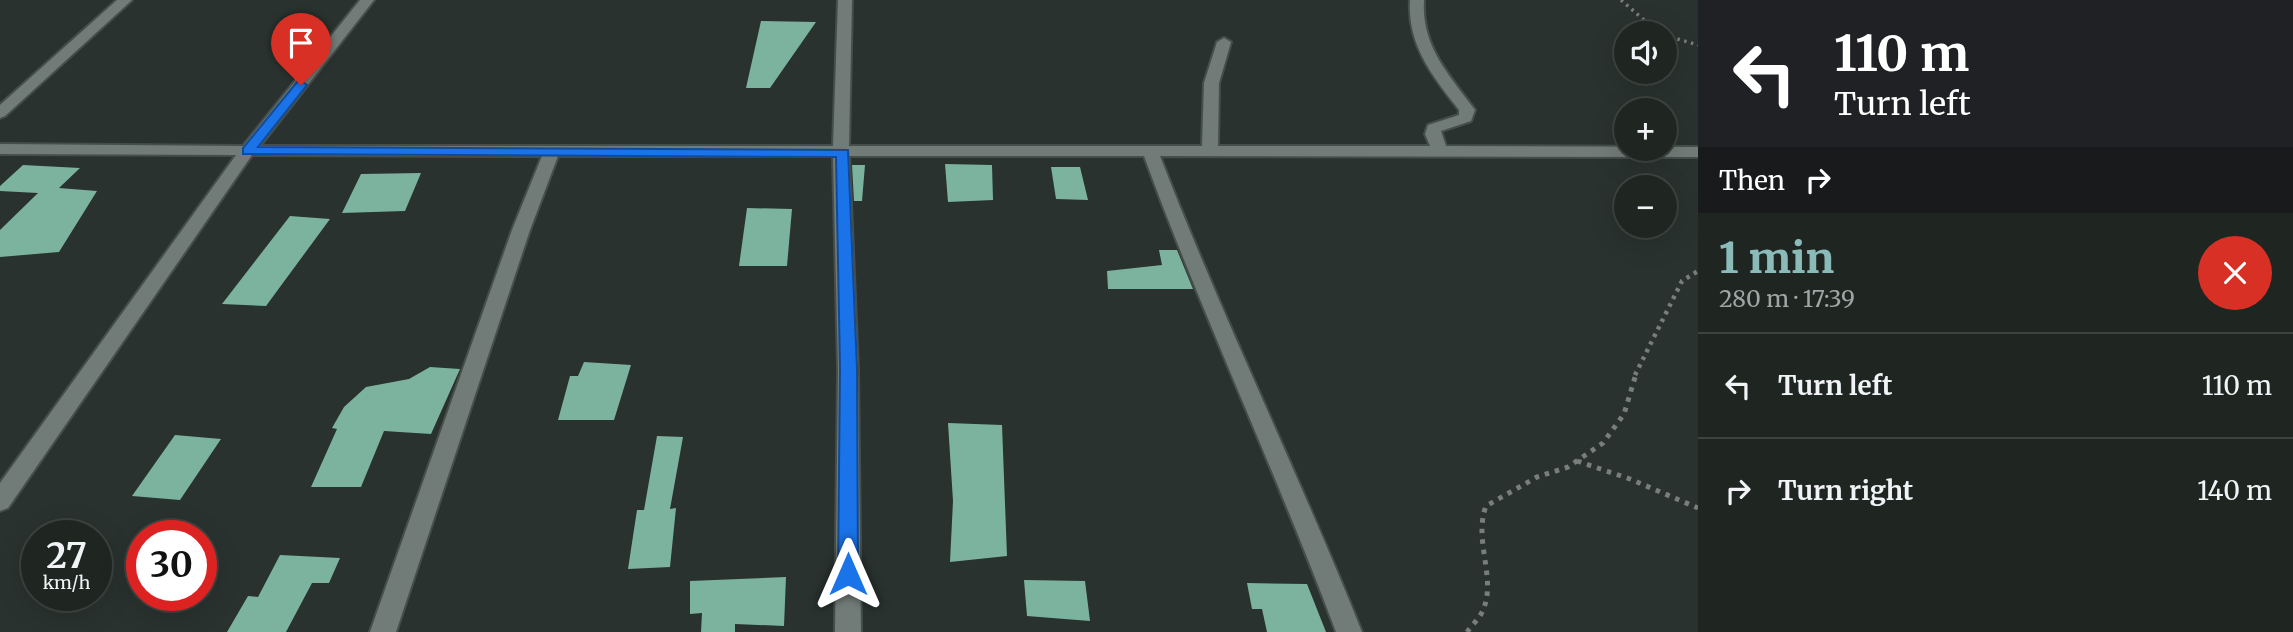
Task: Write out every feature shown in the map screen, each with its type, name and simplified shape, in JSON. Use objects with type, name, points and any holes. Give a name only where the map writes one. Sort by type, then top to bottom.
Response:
[{"type":"street","points":[[0,113],[125,0]]},
{"type":"street","points":[[0,500],[247,151],[280,114],[324,51],[368,0]]},
{"type":"street","points":[[845,0],[840,111],[848,369],[848,632]]},
{"type":"street","points":[[1417,0],[1415,17],[1422,44],[1467,110],[1466,118],[1434,128],[1433,134],[1439,149]]},
{"type":"street","points":[[1210,152],[1210,80],[1224,42]]},
{"type":"street","points":[[0,149],[551,153],[1151,153],[1439,149],[1698,152]]},
{"type":"street","points":[[383,632],[516,243],[551,153]]},
{"type":"street","points":[[1151,153],[1177,228],[1317,545],[1349,632]]},
{"type":"path","points":[[1620,0],[1645,21]]},
{"type":"path","points":[[1677,39],[1698,46]]},
{"type":"path","points":[[1467,632],[1483,611],[1488,592],[1481,544],[1481,520],[1486,506],[1537,477],[1568,467],[1603,443],[1624,414],[1635,375],[1682,281],[1698,271]]},
{"type":"path","points":[[1577,461],[1630,479],[1698,508]]},
{"type":"building","points":[[761,21],[816,22],[770,88],[746,88]]},
{"type":"building","points":[[945,164],[992,165],[993,200],[948,202]]},
{"type":"building","points":[[23,165],[80,168],[59,188],[97,191],[59,252],[0,257],[0,230],[38,193],[0,191],[0,186]]},
{"type":"building","points":[[852,165],[865,165],[862,201],[854,201]]},
{"type":"building","points":[[1051,167],[1080,167],[1088,200],[1056,199]]},
{"type":"building","points":[[421,173],[405,211],[342,213],[361,174]]},
{"type":"building","points":[[747,208],[792,209],[787,266],[739,266]]},
{"type":"building","points":[[290,216],[330,219],[266,306],[222,304]]},
{"type":"building","points":[[1159,250],[1177,250],[1193,289],[1108,289],[1107,271],[1162,265]]},
{"type":"building","points":[[584,362],[631,365],[614,420],[558,420],[570,376],[578,376]]},
{"type":"building","points":[[430,367],[460,369],[431,434],[384,431],[361,487],[311,487],[337,429],[332,428],[344,407],[366,387],[409,379]]},
{"type":"building","points":[[948,423],[1002,425],[1007,556],[950,562],[953,501]]},
{"type":"building","points":[[175,435],[221,439],[180,500],[132,496]]},
{"type":"building","points":[[657,436],[683,437],[670,509],[676,508],[670,567],[628,569],[637,510],[644,510]]},
{"type":"building","points":[[280,555],[340,558],[329,583],[312,583],[286,632],[227,632],[248,596],[258,597]]},
{"type":"building","points":[[786,577],[784,626],[735,624],[735,632],[701,632],[702,613],[690,614],[690,581]]},
{"type":"building","points":[[1024,580],[1085,581],[1090,621],[1027,616]]},
{"type":"building","points":[[1247,583],[1307,584],[1326,632],[1267,632],[1262,609],[1252,609]]},
{"type":"route","points":[[301,85],[280,114],[247,151],[843,153],[848,369],[848,574]]}]
